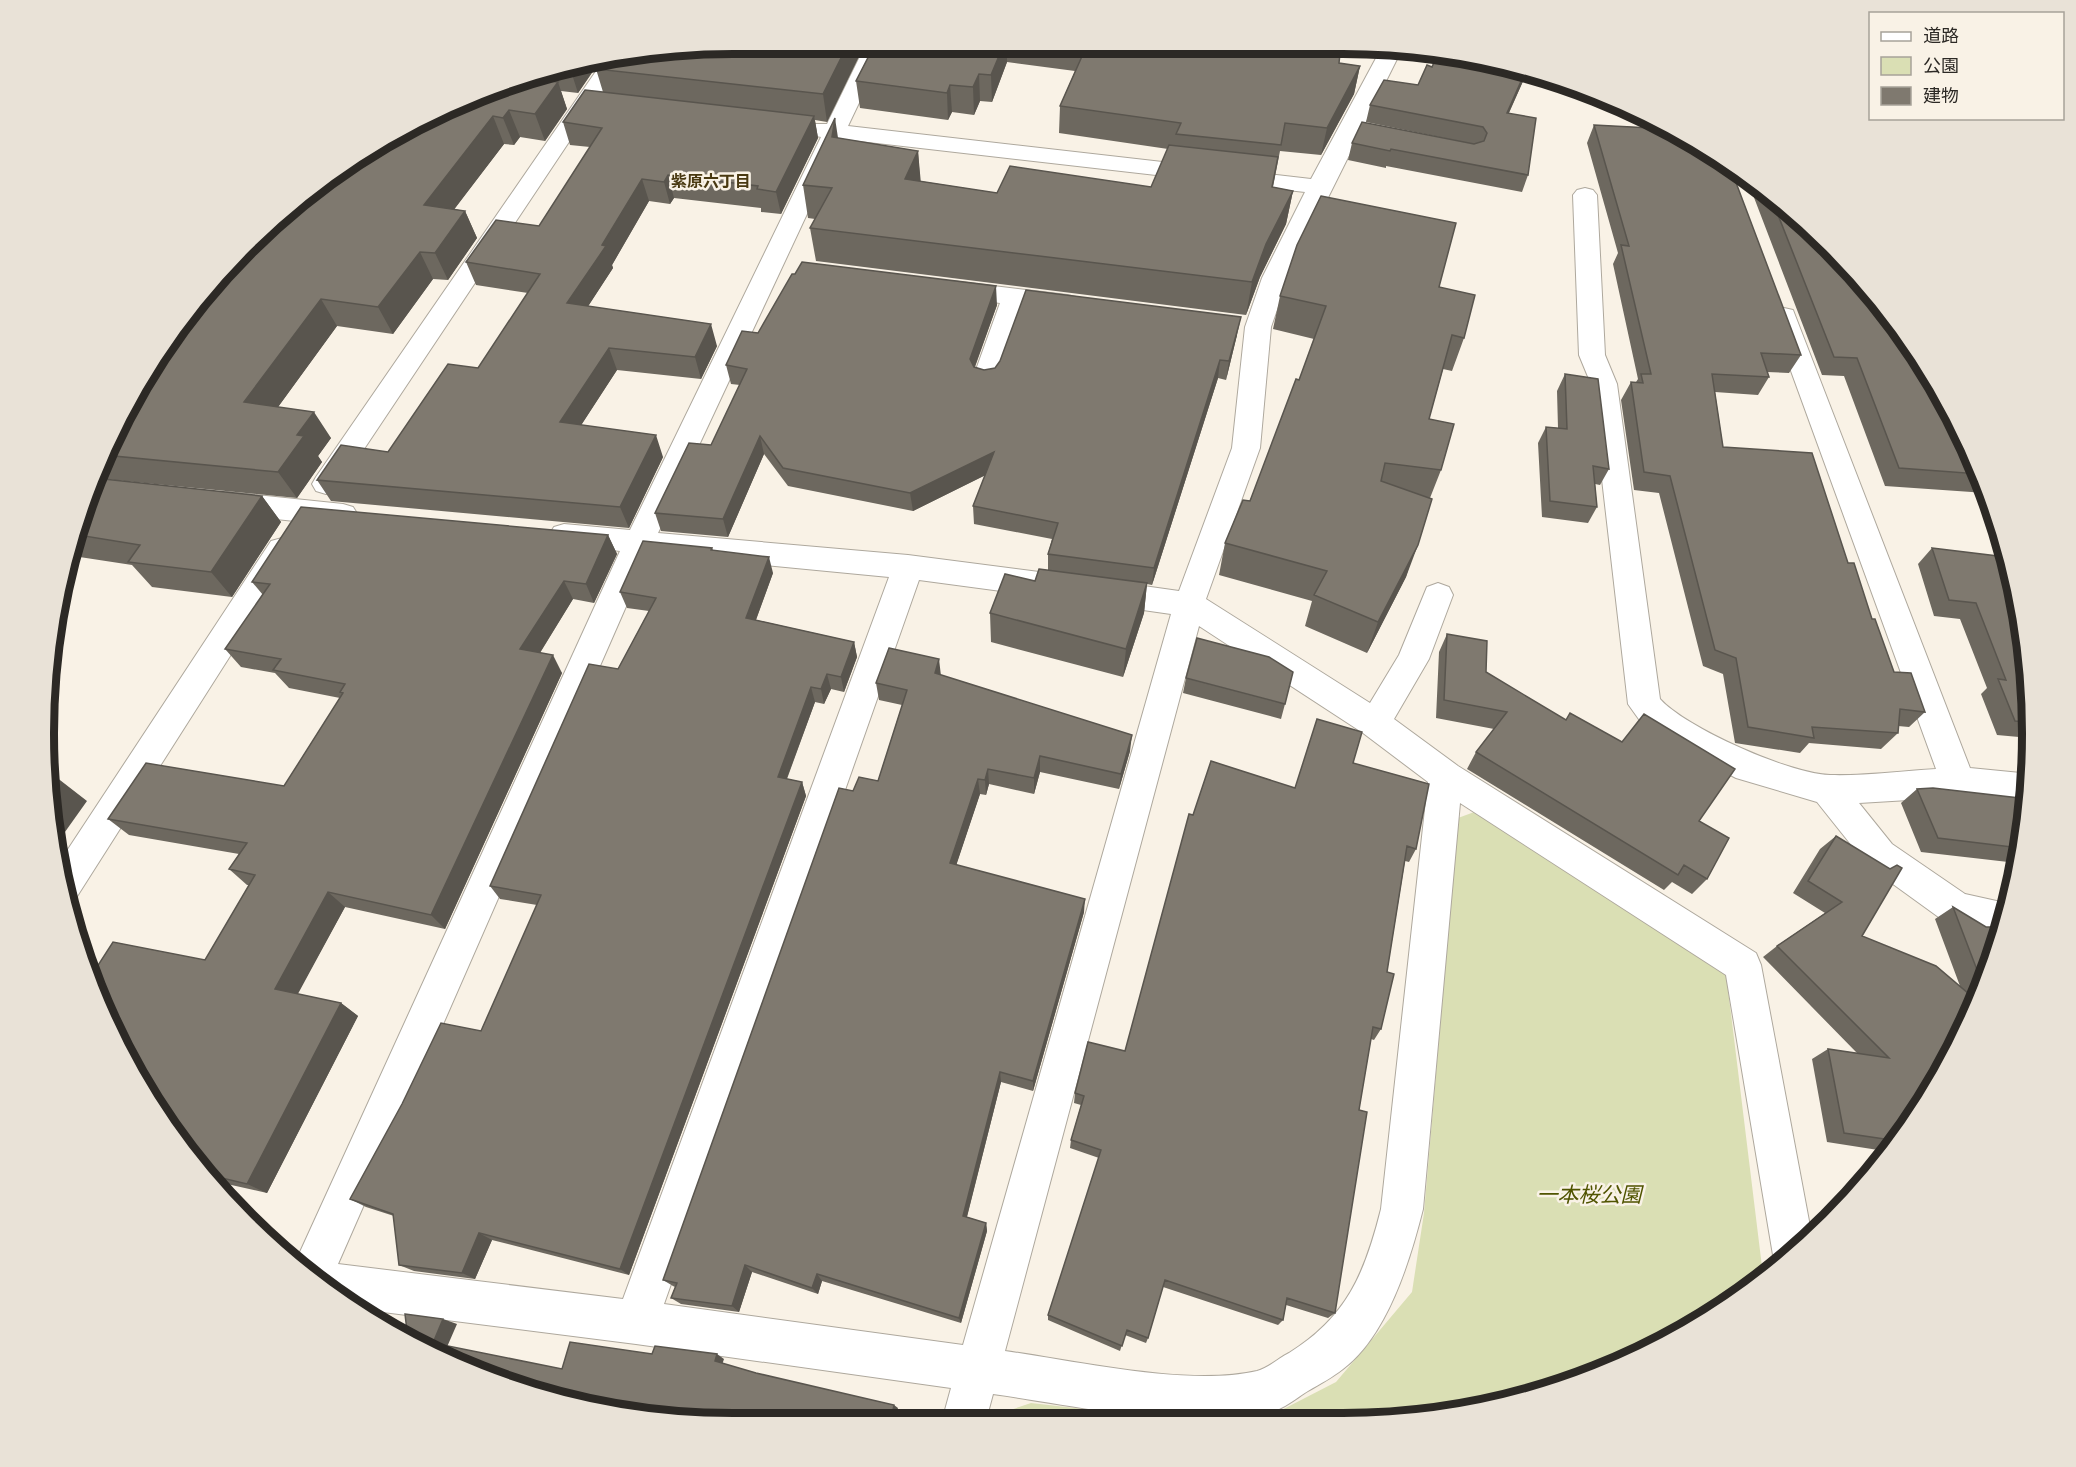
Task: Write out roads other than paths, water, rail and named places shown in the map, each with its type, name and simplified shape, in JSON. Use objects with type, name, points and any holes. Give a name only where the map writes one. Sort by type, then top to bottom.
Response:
[{"type":"street","points":[[314,1268],[639,542],[780,267],[835,131],[872,54]]},
{"type":"street","points":[[966,1413],[1189,604],[1246,448],[1246,326],[1275,278],[1319,187],[1363,131],[1389,55]]},
{"type":"street","points":[[70,877],[306,512],[611,65]]},
{"type":"street","points":[[787,126],[1319,187]]},
{"type":"street","points":[[1586,195],[1592,355],[1604,384],[1644,704],[1660,722],[1748,768],[1828,790],[1958,782],[2020,787]]},
{"type":"street","points":[[933,287],[1096,307]]},
{"type":"street","points":[[1777,295],[1958,782]]},
{"type":"street","points":[[986,378],[1015,297]]},
{"type":"street","points":[[204,501],[366,518]]},
{"type":"street","points":[[532,532],[908,567],[1189,604],[1375,723],[1446,776],[1743,965],[1792,1243]]},
{"type":"street","points":[[636,1322],[908,567]]},
{"type":"street","points":[[1375,723],[1413,659],[1438,595]]},
{"type":"street","points":[[340,1287],[636,1322],[1206,1399],[1266,1392],[1329,1353],[1362,1317],[1393,1245],[1402,1209],[1446,776]]},
{"type":"street","points":[[1828,790],[1880,855],[1957,909],[1997,917]]},
{"type":"district","name":"紫原六丁目","points":[[711,181]]},
{"type":"park label","name":"一本桜公園","points":[[1589,1195]]}]
